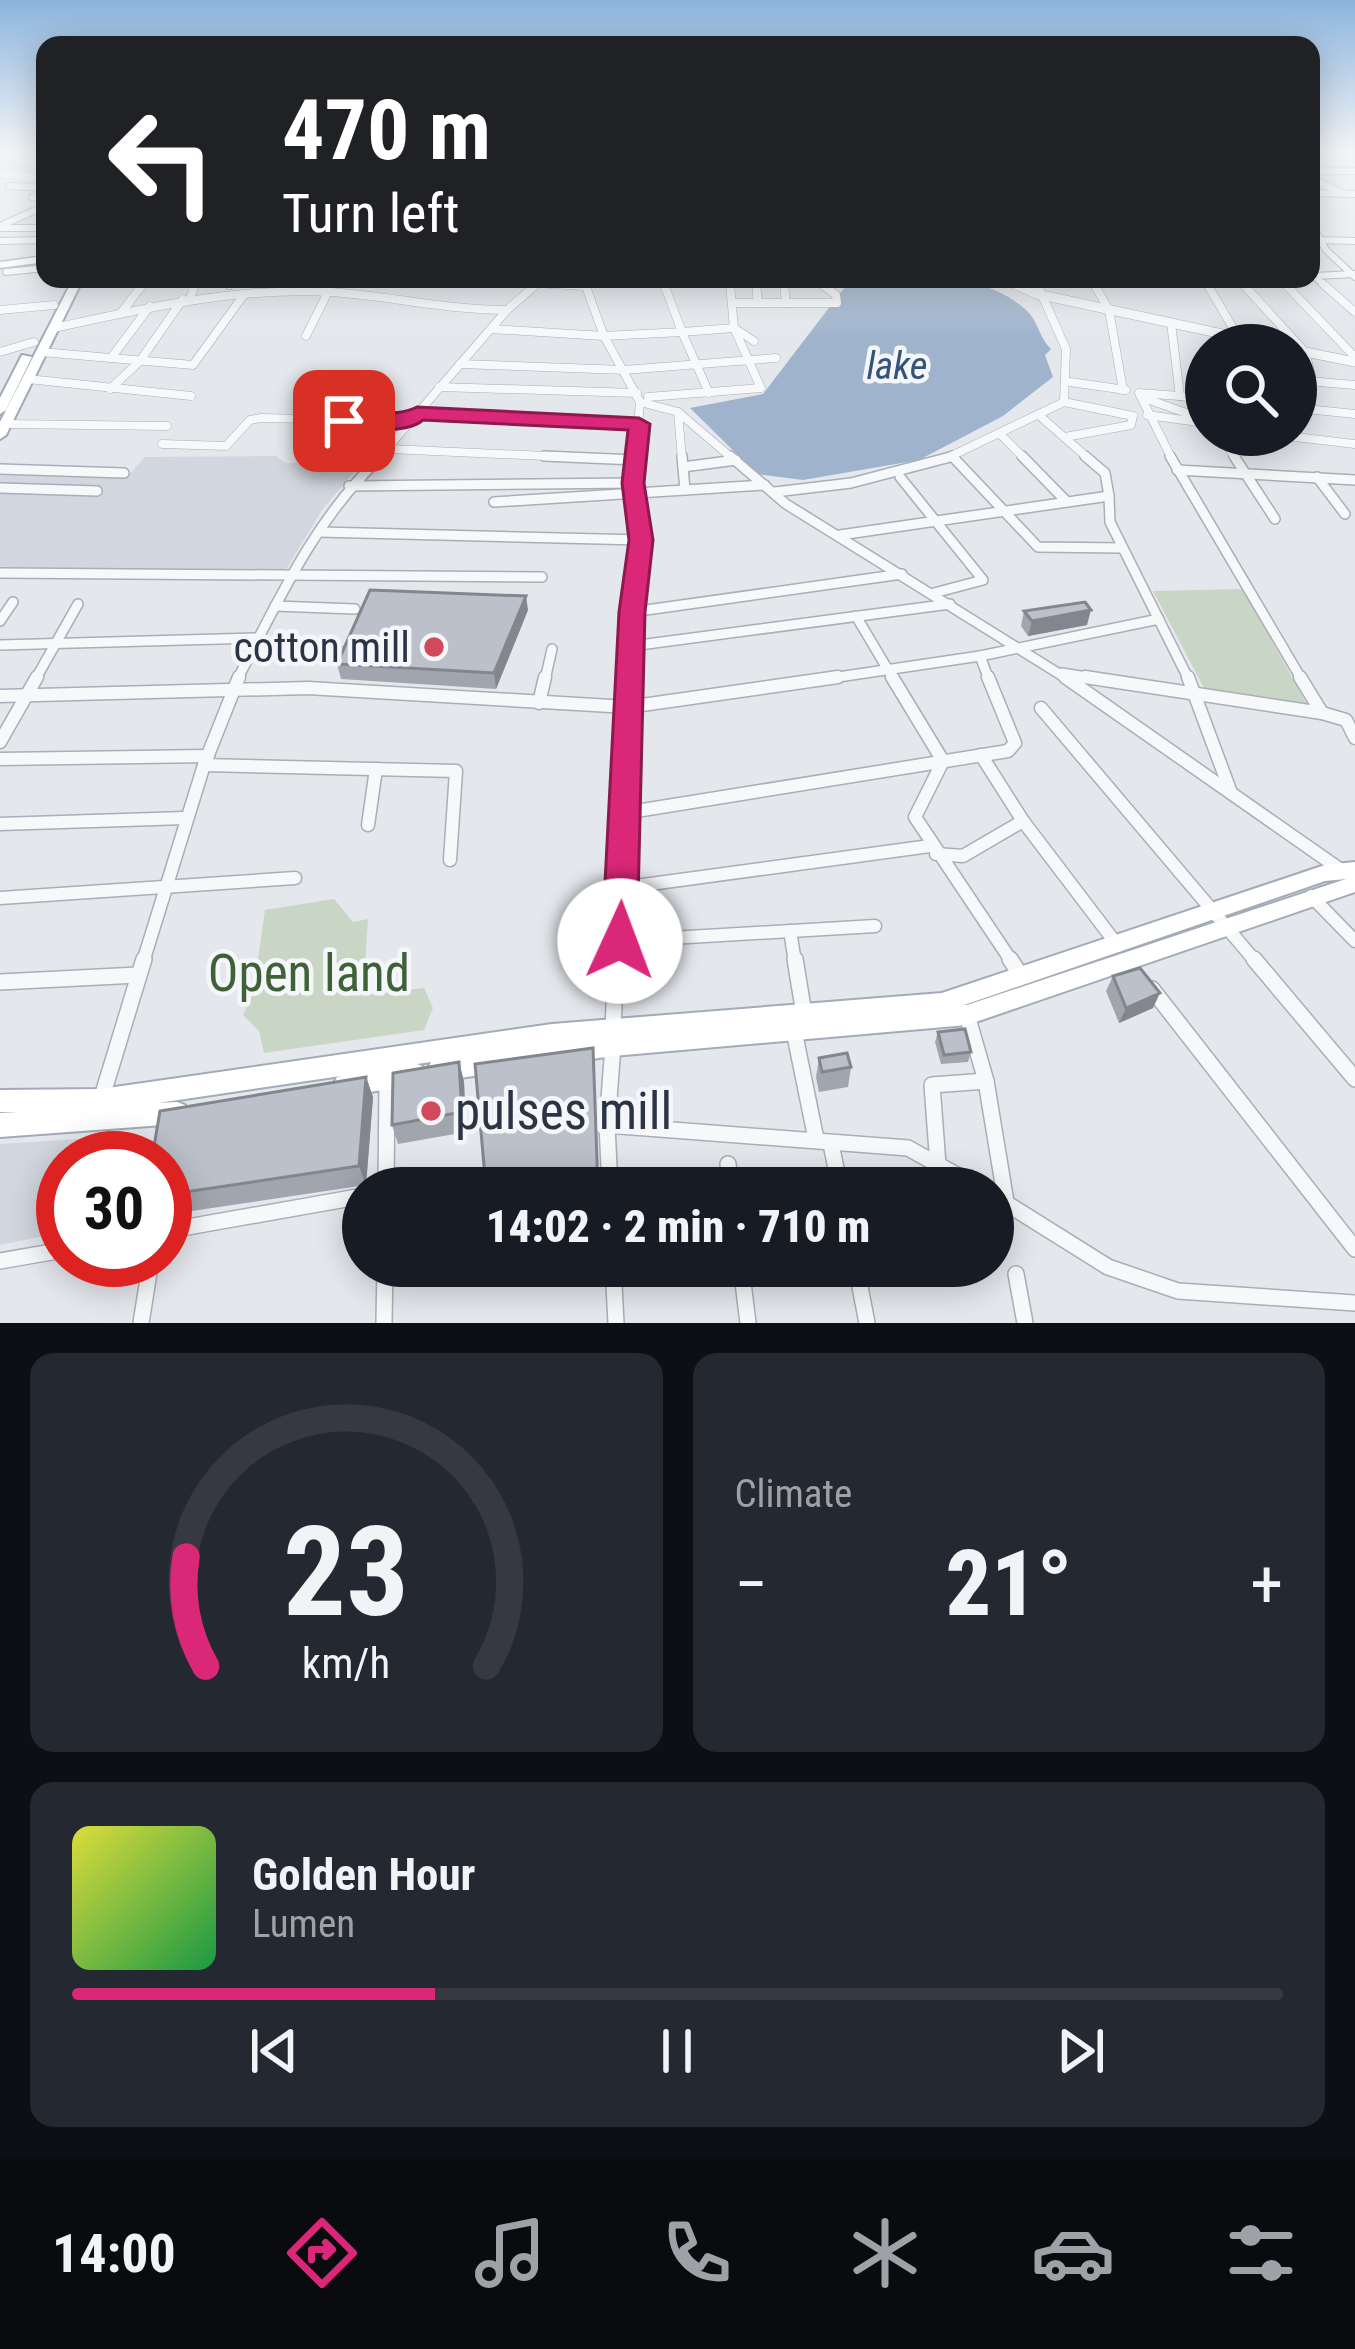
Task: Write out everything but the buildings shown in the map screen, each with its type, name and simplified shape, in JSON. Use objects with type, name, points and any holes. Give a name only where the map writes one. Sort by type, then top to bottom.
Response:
[{"type":"main road","points":[[3,268],[36,264]]},
{"type":"main road","points":[[2,423],[63,288]]},
{"type":"main road","points":[[38,347],[54,328],[74,288]]},
{"type":"main road","points":[[1216,920],[1311,896],[1350,874]]},
{"type":"main road","points":[[0,1125],[170,1114],[613,1038],[799,1022],[967,1015],[1350,874]]},
{"type":"main road","points":[[799,1022],[941,1003],[1125,954]]},
{"type":"main road","points":[[0,1101],[100,1100],[552,1034],[613,1038]]},
{"type":"street","points":[[0,228],[26,213]]},
{"type":"street","points":[[0,228],[36,228]]},
{"type":"street","points":[[0,242],[36,240]]},
{"type":"street","points":[[1320,240],[1355,241]]},
{"type":"street","points":[[1320,240],[1354,275]]},
{"type":"street","points":[[1320,275],[1354,275]]},
{"type":"street","points":[[1320,282],[1355,313]]},
{"type":"street","points":[[121,313],[139,288]]},
{"type":"street","points":[[110,389],[140,361],[192,288]]},
{"type":"street","points":[[272,295],[273,288]]},
{"type":"street","points":[[317,288],[317,292]]},
{"type":"street","points":[[305,336],[331,288]]},
{"type":"street","points":[[358,293],[359,288]]},
{"type":"street","points":[[100,1100],[206,760],[232,690],[292,574],[349,486],[389,449],[507,310],[532,288]]},
{"type":"street","points":[[586,288],[604,336],[639,398],[633,483],[641,540],[632,612],[620,941],[607,1125],[609,1167]]},
{"type":"street","points":[[665,288],[709,393]]},
{"type":"street","points":[[439,387],[639,398],[760,390],[734,328],[731,288]]},
{"type":"street","points":[[757,288],[758,303]]},
{"type":"street","points":[[785,288],[786,303]]},
{"type":"street","points":[[732,304],[837,303],[836,295],[827,288]]},
{"type":"street","points":[[1023,288],[1185,327]]},
{"type":"street","points":[[1036,288],[1070,350],[1070,382],[1064,402]]},
{"type":"street","points":[[1096,288],[1109,310],[1123,390]]},
{"type":"street","points":[[1210,288],[1232,324]]},
{"type":"street","points":[[1247,288],[1278,324]]},
{"type":"street","points":[[1289,288],[1355,360]]},
{"type":"street","points":[[54,328],[186,299],[317,292],[358,293],[400,304],[507,310]]},
{"type":"street","points":[[0,352],[38,347],[194,365],[243,296]]},
{"type":"street","points":[[0,310],[54,305]]},
{"type":"street","points":[[111,358],[150,306]]},
{"type":"street","points":[[1171,323],[1180,396]]},
{"type":"street","points":[[491,329],[604,336],[734,328],[754,341]]},
{"type":"street","points":[[1317,354],[1355,360]]},
{"type":"street","points":[[460,364],[624,370],[776,358]]},
{"type":"street","points":[[0,378],[191,396]]},
{"type":"street","points":[[1070,382],[1123,390],[1185,413]]},
{"type":"street","points":[[1317,382],[1355,385]]},
{"type":"street","points":[[1140,395],[1185,397]]},
{"type":"street","points":[[1140,395],[1177,470],[1322,713]]},
{"type":"street","points":[[639,398],[678,412],[769,488],[1024,648],[1350,874]]},
{"type":"street","points":[[494,502],[636,497],[900,477],[1001,435],[1064,402],[1185,419]]},
{"type":"street","points":[[1317,410],[1355,414]]},
{"type":"street","points":[[678,412],[685,490]]},
{"type":"street","points":[[1064,437],[1122,430],[1131,425],[1132,413]]},
{"type":"street","points":[[1041,416],[1105,472],[1109,522],[1197,695],[1230,792]]},
{"type":"street","points":[[162,444],[226,446],[250,420],[261,418],[639,424]]},
{"type":"street","points":[[2,423],[167,426]]},
{"type":"street","points":[[1001,435],[1067,502]]},
{"type":"street","points":[[1317,440],[1355,444]]},
{"type":"street","points":[[389,449],[636,460]]},
{"type":"street","points":[[1232,456],[1275,519]]},
{"type":"street","points":[[952,457],[1033,544],[1045,549],[1122,548]]},
{"type":"street","points":[[683,466],[736,460]]},
{"type":"street","points":[[0,469],[124,473]]},
{"type":"street","points":[[1177,470],[1355,480]]},
{"type":"street","points":[[900,477],[982,580],[934,593]]},
{"type":"street","points":[[1317,477],[1345,514]]},
{"type":"street","points":[[349,486],[633,483]]},
{"type":"street","points":[[0,488],[97,491]]},
{"type":"street","points":[[840,535],[1108,496]]},
{"type":"street","points":[[320,532],[641,540]]},
{"type":"street","points":[[0,573],[542,577]]},
{"type":"street","points":[[632,612],[902,574]]},
{"type":"street","points":[[0,621],[14,602]]},
{"type":"street","points":[[0,742],[78,604]]},
{"type":"street","points":[[632,646],[950,604]]},
{"type":"street","points":[[275,606],[355,609]]},
{"type":"street","points":[[856,616],[943,761]]},
{"type":"street","points":[[0,696],[308,688],[628,707],[980,656],[1159,619]]},
{"type":"street","points":[[0,645],[255,644],[347,652]]},
{"type":"street","points":[[539,703],[552,649]]},
{"type":"street","points":[[624,813],[1008,751],[1015,743],[980,656]]},
{"type":"street","points":[[1057,672],[1322,713],[1346,720],[1355,737]]},
{"type":"street","points":[[1041,708],[1355,1079]]},
{"type":"street","points":[[981,755],[1023,821],[1355,1249]]},
{"type":"street","points":[[0,759],[206,760],[456,771],[450,860]]},
{"type":"street","points":[[943,761],[915,817],[1023,979]]},
{"type":"street","points":[[368,825],[376,769]]},
{"type":"street","points":[[0,824],[185,818]]},
{"type":"street","points":[[621,888],[933,850],[963,856],[1023,821]]},
{"type":"street","points":[[0,898],[296,878]]},
{"type":"street","points":[[1311,896],[1355,941]]},
{"type":"street","points":[[620,941],[875,926]]},
{"type":"street","points":[[790,932],[799,1022],[832,1167]]},
{"type":"street","points":[[0,982],[138,975]]},
{"type":"street","points":[[967,1015],[986,1081],[995,1167]]},
{"type":"street","points":[[386,1167],[387,1078]]},
{"type":"street","points":[[938,1165],[932,1085],[986,1081]]},
{"type":"street","points":[[607,1125],[908,1148],[942,1167]]},
{"type":"street","points":[[192,1226],[342,1200]]},
{"type":"street","points":[[1014,1208],[1108,1267],[1178,1291],[1355,1303]]},
{"type":"street","points":[[0,1261],[36,1255]]},
{"type":"street","points":[[1016,1274],[1025,1323]]},
{"type":"street","points":[[142,1323],[147,1287]]},
{"type":"street","points":[[384,1323],[385,1287]]},
{"type":"street","points":[[615,1287],[616,1323]]},
{"type":"street","points":[[744,1287],[748,1323]]},
{"type":"street","points":[[860,1287],[867,1323]]},
{"type":"shaded area","points":[[276,456],[285,463],[363,461],[322,510],[285,571],[0,568],[0,473],[128,476],[145,457]]},
{"type":"shaded area","points":[[36,1142],[36,1238],[0,1245],[0,1144]]},
{"type":"green space","points":[[1243,589],[1309,708],[1205,690],[1153,591]]},
{"type":"green space","name":"Open land","points":[[334,899],[353,922],[368,919],[363,995],[424,988],[433,1008],[424,1030],[264,1053],[259,1031],[243,1015],[253,994],[265,910]]},
{"type":"water","name":"lake","points":[[844,288],[989,288],[1030,314],[1051,349],[1045,355],[1053,377],[1003,416],[919,460],[803,480],[757,474],[690,408],[763,394]]},
{"type":"place","name":"cotton mill","points":[[434,647]]},
{"type":"place","name":"pulses mill","points":[[431,1111]]},
{"type":"route","points":[[344,421],[411,422],[417,413],[639,424],[633,483],[641,540],[632,612],[620,941]]}]
